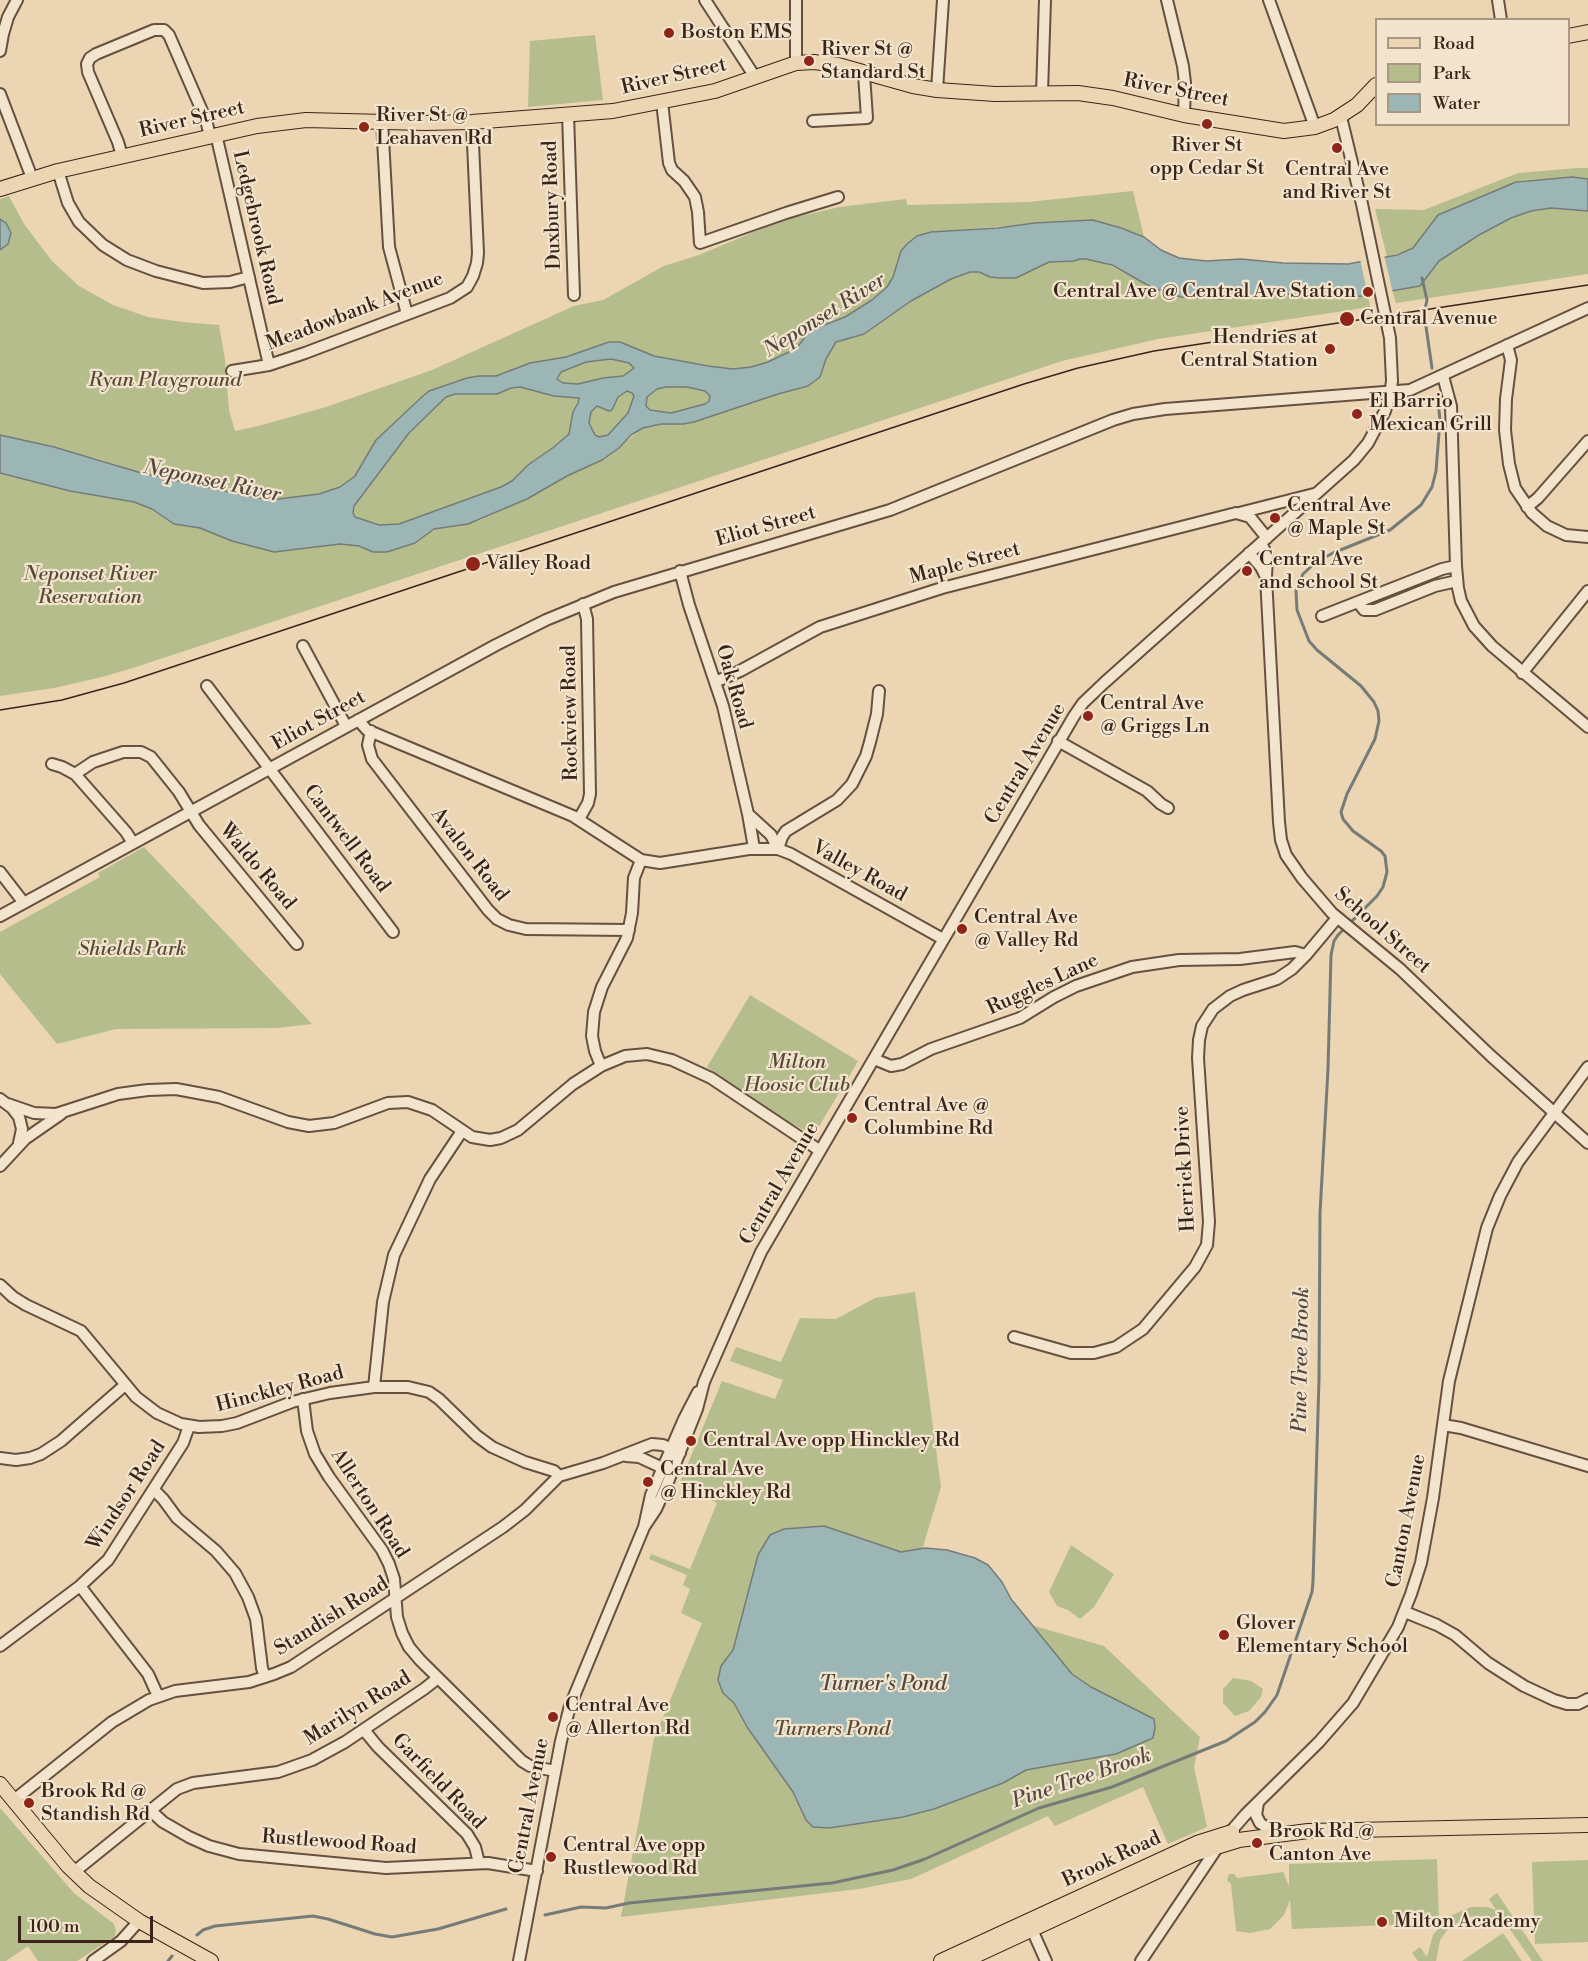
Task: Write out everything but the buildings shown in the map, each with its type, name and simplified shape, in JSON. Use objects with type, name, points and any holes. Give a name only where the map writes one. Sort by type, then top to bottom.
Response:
[{"type":"main road","points":[[1570,36],[1588,32]]},
{"type":"main road","name":"River Street","points":[[0,189],[58,171],[258,126],[294,121],[472,122],[613,111],[714,91],[796,63],[814,62],[838,65],[864,74],[937,90],[995,94],[1078,93],[1113,98],[1184,115],[1292,131],[1315,127],[1341,117],[1375,87]]},
{"type":"main road","points":[[0,1784],[74,1872],[97,1893],[139,1921],[212,1961]]},
{"type":"main road","name":"Brook Road","points":[[941,1961],[1219,1845],[1249,1838],[1308,1832],[1588,1825]]},
{"type":"main road","name":"Brook Road","points":[[964,1961],[1030,1925],[1192,1845],[1229,1833],[1267,1828],[1308,1832]]},
{"type":"street","points":[[705,0],[755,77]]},
{"type":"street","points":[[796,0],[796,63]]},
{"type":"street","points":[[937,90],[943,0]]},
{"type":"street","points":[[1042,93],[1045,0]]},
{"type":"street","points":[[1167,0],[1183,66],[1184,115]]},
{"type":"street","points":[[1269,0],[1315,127]]},
{"type":"street","points":[[1498,0],[1501,18]]},
{"type":"street","points":[[0,51],[8,17],[15,1]]},
{"type":"street","name":"Ledgebrook Road","points":[[122,156],[88,72],[87,64],[96,54],[154,30],[164,30],[171,38],[213,135],[269,365]]},
{"type":"street","points":[[813,121],[867,118],[864,74]]},
{"type":"street","points":[[0,95],[32,178]]},
{"type":"street","points":[[662,102],[669,163],[672,170],[684,181],[695,197],[700,243],[838,197]]},
{"type":"street","name":"Duxbury Road","points":[[568,114],[574,295]]},
{"type":"street","name":"Central Avenue","points":[[519,1961],[555,1771],[573,1698],[644,1527],[656,1509],[667,1470],[698,1409],[704,1382],[755,1264],[819,1150],[1074,716],[1087,699],[1354,460],[1385,411],[1391,392],[1391,346],[1341,117]]},
{"type":"street","points":[[382,122],[389,247],[407,315]]},
{"type":"street","name":"Meadowbank Avenue","points":[[231,371],[269,365],[450,298],[467,286],[477,263],[472,122]]},
{"type":"street","points":[[58,171],[68,203],[79,222],[97,240],[127,260],[156,272],[203,283],[230,282],[249,277]]},
{"type":"street","name":"Eliot Street","points":[[0,916],[522,631],[583,604],[634,585],[890,510],[1102,424],[1133,414],[1165,409],[1391,392],[1415,388],[1588,308]]},
{"type":"street","points":[[1507,345],[1511,360],[1505,410],[1508,454],[1515,488],[1536,517],[1554,530],[1572,536],[1588,537]]},
{"type":"street","points":[[1443,376],[1451,415],[1456,566],[1461,601],[1474,626],[1492,646],[1588,727]]},
{"type":"street","points":[[1527,507],[1539,498],[1588,441]]},
{"type":"street","name":"Maple Street","points":[[715,682],[740,671],[812,630],[896,601],[1083,551],[1316,494]]},
{"type":"street","points":[[1236,513],[1250,517],[1264,540]]},
{"type":"street","name":"School Street","points":[[1264,540],[1267,555],[1266,577],[1281,840],[1286,855],[1322,902],[1339,919],[1411,979],[1491,1056],[1588,1143]]},
{"type":"street","points":[[1249,553],[1262,567],[1266,577]]},
{"type":"street","points":[[1322,616],[1442,569],[1456,566]]},
{"type":"street","name":"Oak Road","points":[[680,571],[725,714],[754,848]]},
{"type":"street","points":[[1358,602],[1364,609],[1375,610],[1434,586],[1457,581]]},
{"type":"street","points":[[1522,673],[1588,591]]},
{"type":"street","name":"Rockview Road","points":[[579,819],[590,794],[587,619],[583,604]]},
{"type":"street","points":[[303,645],[346,726]]},
{"type":"street","name":"Cantwell Road","points":[[207,686],[393,932]]},
{"type":"street","points":[[778,849],[786,831],[837,800],[852,784],[866,756],[877,714],[879,691]]},
{"type":"street","name":"Valley Road","points":[[358,720],[363,727],[371,731],[579,819],[641,860],[653,863],[667,862],[754,848],[778,849],[791,854],[944,939]]},
{"type":"street","name":"Avalon Road","points":[[371,731],[368,745],[372,759],[497,919],[509,926],[526,929],[629,930]]},
{"type":"street","points":[[1058,741],[1147,791],[1168,808]]},
{"type":"street","name":"Waldo Road","points":[[75,774],[86,765],[112,755],[135,751],[146,753],[179,792],[199,825],[297,944]]},
{"type":"street","points":[[52,764],[75,774],[133,843]]},
{"type":"street","points":[[748,814],[771,835],[778,849]]},
{"type":"street","points":[[601,1066],[592,1036],[594,1011],[602,987],[629,930],[634,878],[641,860]]},
{"type":"street","points":[[0,872],[24,903]]},
{"type":"street","name":"Herrick Drive","points":[[1014,1337],[1071,1353],[1094,1353],[1116,1347],[1143,1329],[1195,1267],[1206,1245],[1209,1222],[1198,1058],[1202,1026],[1209,1014],[1225,999],[1282,976],[1306,955],[1339,919]]},
{"type":"street","name":"Ruggles Lane","points":[[874,1059],[891,1066],[902,1064],[931,1049],[1010,1022],[1076,986],[1132,967],[1179,960],[1240,959],[1295,952],[1306,955]]},
{"type":"street","points":[[4,1101],[21,1110],[40,1114],[56,1114],[118,1094],[176,1089],[211,1095],[288,1122],[309,1126],[334,1123],[388,1103],[408,1102],[432,1110],[472,1137],[496,1140],[523,1126],[573,1083],[601,1066],[625,1056],[640,1054],[656,1055],[672,1060],[719,1083],[819,1150]]},
{"type":"street","name":"Canton Avenue","points":[[1141,1961],[1219,1845],[1324,1737],[1353,1702],[1405,1612],[1423,1552],[1453,1359],[1491,1217],[1518,1162],[1588,1067]]},
{"type":"street","points":[[4,1101],[19,1117],[22,1129],[18,1145]]},
{"type":"street","points":[[0,1166],[18,1145],[68,1110]]},
{"type":"street","points":[[374,1387],[383,1302],[394,1255],[430,1179],[462,1131]]},
{"type":"street","name":"Hinckley Road","points":[[0,1285],[26,1305],[81,1331],[125,1385],[149,1408],[189,1426],[229,1425],[303,1399],[340,1391],[374,1387],[408,1387],[429,1392],[440,1399],[477,1436],[492,1447],[559,1476]]},
{"type":"street","points":[[0,1458],[16,1460],[41,1454],[61,1441],[125,1385]]},
{"type":"street","name":"Allerton Road","points":[[303,1399],[307,1431],[315,1454],[386,1557],[394,1580],[397,1617],[405,1641],[420,1660],[522,1761],[534,1767],[555,1771]]},
{"type":"street","points":[[1443,1425],[1461,1428],[1588,1467]]},
{"type":"street","name":"Windsor Road","points":[[0,1646],[80,1586],[113,1554],[183,1443],[189,1426]]},
{"type":"street","points":[[559,1476],[625,1456],[652,1444],[659,1444],[676,1451]]},
{"type":"street","points":[[625,1456],[639,1457],[667,1470]]},
{"type":"street","name":"Standish Road","points":[[14,1800],[121,1715],[158,1696],[175,1691],[265,1677],[298,1662],[514,1519],[559,1476]]},
{"type":"street","points":[[154,1490],[177,1518],[221,1555],[235,1573],[248,1597],[256,1619],[265,1677]]},
{"type":"street","points":[[80,1586],[148,1674],[158,1696]]},
{"type":"street","points":[[1405,1612],[1455,1635],[1488,1662],[1524,1686],[1567,1704],[1578,1704],[1588,1699]]},
{"type":"street","name":"Marilyn Road","points":[[74,1872],[182,1786],[295,1767],[330,1752],[438,1678]]},
{"type":"street","name":"Garfield Road","points":[[364,1730],[378,1747],[467,1834],[475,1847],[479,1863]]},
{"type":"street","points":[[1258,1803],[1256,1815],[1260,1823],[1267,1828]]},
{"type":"street","name":"Rustlewood Road","points":[[150,1810],[163,1822],[189,1838],[239,1854],[386,1868],[496,1863],[537,1871]]},
{"type":"street","points":[[93,1961],[122,1941],[139,1921]]},
{"type":"street","points":[[1030,1925],[1046,1961]]},
{"type":"green space","points":[[595,35],[603,100],[528,107],[530,41]]},
{"type":"green space","points":[[1588,168],[1588,179],[1572,177],[1522,180],[1438,215],[1414,248],[1387,257],[1375,209],[1424,210],[1518,173]]},
{"type":"green space","name":"Ryan Playground","points":[[1133,191],[1144,237],[1093,220],[931,232],[917,236],[902,251],[887,287],[872,300],[845,317],[809,331],[797,347],[768,362],[751,367],[733,369],[654,356],[620,342],[554,361],[530,363],[496,376],[479,376],[456,381],[429,391],[376,440],[355,476],[340,487],[319,494],[270,500],[138,472],[102,460],[0,435],[0,199],[9,196],[24,224],[52,261],[79,286],[113,305],[148,317],[219,325],[225,360],[229,410],[235,431],[326,407],[432,370],[574,306],[603,300],[664,266],[699,255],[780,221],[839,207],[906,199],[907,205],[1028,202]]},
{"type":"green space","points":[[1551,208],[1588,211],[1588,274],[1396,303],[1392,290],[1416,287],[1423,282],[1439,261],[1479,235],[1511,218],[1531,211]]},
{"type":"green space","name":"Neponset River Reservation","points":[[1080,259],[1103,262],[1151,287],[1181,297],[1221,299],[1278,293],[1326,298],[1368,295],[1370,307],[1158,339],[1062,361],[133,668],[54,688],[0,696],[0,473],[70,491],[134,502],[152,509],[175,524],[200,528],[245,545],[274,552],[340,544],[359,546],[373,552],[428,533],[433,529],[459,526],[481,520],[527,499],[567,476],[602,460],[643,428],[661,424],[694,422],[808,386],[822,373],[826,359],[836,342],[864,334],[911,301],[951,279],[974,271],[990,277],[1016,278],[1049,262]]},
{"type":"green space","points":[[611,359],[629,363],[634,368],[623,376],[578,384],[563,383],[557,379],[561,372],[586,362]]},
{"type":"green space","points":[[520,387],[554,396],[579,398],[571,419],[569,434],[528,465],[512,481],[399,524],[379,525],[355,517],[354,506],[409,433],[446,397],[455,394],[497,394]]},
{"type":"green space","points":[[687,387],[705,391],[710,396],[709,401],[671,413],[650,410],[646,406],[647,397],[657,389]]},
{"type":"green space","points":[[627,391],[634,396],[628,414],[608,435],[599,437],[595,435],[589,423],[591,412],[597,406],[606,410],[614,407],[618,397]]},
{"type":"green space","name":"Shields Park","points":[[144,847],[312,1024],[277,1028],[116,1029],[57,1044],[0,974],[0,932],[100,877],[98,873]]},
{"type":"green space","name":"Milton Hoosic Club","points":[[750,995],[858,1061],[814,1135],[787,1121],[707,1067]]},
{"type":"green space","name":"Turners Pond","points":[[915,1292],[941,1487],[910,1590],[1104,1646],[1200,1737],[1194,1767],[1207,1827],[1168,1844],[1143,1787],[1055,1826],[1048,1816],[911,1879],[859,1889],[621,1917],[654,1739],[702,1623],[681,1613],[690,1589],[683,1585],[687,1575],[649,1559],[651,1554],[690,1569],[717,1503],[679,1485],[722,1381],[775,1399],[783,1380],[730,1361],[736,1347],[781,1362],[800,1318],[836,1319],[875,1298]]},
{"type":"green space","points":[[1071,1545],[1114,1574],[1094,1607],[1080,1619],[1068,1610],[1057,1606],[1049,1592]]},
{"type":"green space","points":[[1233,1678],[1251,1681],[1263,1689],[1261,1697],[1249,1711],[1235,1716],[1223,1703],[1223,1689]]},
{"type":"green space","points":[[0,1808],[74,1893],[114,1924],[115,1936],[77,1961],[38,1961],[28,1946],[6,1961],[0,1961]]},
{"type":"green space","points":[[1437,1859],[1439,1923],[1292,1929],[1290,1900],[1284,1915],[1270,1929],[1250,1933],[1236,1931],[1231,1884],[1227,1880],[1229,1874],[1234,1874],[1237,1878],[1283,1872],[1289,1886],[1289,1864]]},
{"type":"green space","points":[[1588,1860],[1588,1942],[1535,1944],[1532,1862]]},
{"type":"green space","points":[[1497,1893],[1543,1961],[1532,1961],[1509,1928],[1497,1920],[1483,1916],[1468,1917],[1449,1928],[1440,1940],[1436,1961],[1418,1961],[1412,1953],[1420,1947],[1427,1957],[1433,1935],[1448,1917],[1471,1907],[1487,1907],[1496,1910],[1489,1899]]},
{"type":"green space","points":[[1503,1933],[1522,1961],[1462,1961]]},
{"type":"water","points":[[1572,177],[1588,179],[1588,211],[1551,208],[1531,211],[1511,218],[1479,235],[1439,261],[1420,286],[1362,296],[1326,298],[1278,293],[1221,299],[1181,297],[1151,287],[1112,265],[1086,259],[1049,262],[1016,278],[990,277],[979,272],[970,272],[951,279],[911,301],[864,334],[836,342],[826,359],[820,377],[808,386],[694,422],[661,424],[643,428],[631,435],[619,448],[602,460],[567,476],[527,499],[468,524],[434,529],[415,543],[387,552],[373,552],[359,546],[340,544],[274,552],[232,541],[200,528],[174,524],[152,509],[134,502],[70,491],[0,473],[0,435],[54,447],[138,472],[270,500],[319,494],[340,487],[355,476],[376,440],[429,391],[467,378],[496,376],[530,363],[566,357],[609,342],[620,342],[654,356],[708,366],[733,369],[768,362],[797,348],[809,331],[845,317],[872,300],[887,287],[893,277],[901,251],[907,244],[917,236],[931,232],[1093,220],[1144,237],[1161,250],[1179,258],[1206,261],[1241,259],[1283,263],[1348,264],[1397,255],[1413,248],[1438,215],[1516,182]],"holes":[[[611,359],[629,363],[634,368],[623,376],[578,384],[563,383],[557,379],[561,372],[586,362]],[[520,387],[554,396],[579,398],[573,412],[569,434],[528,465],[512,481],[501,487],[399,524],[379,525],[355,517],[354,506],[409,433],[446,397],[455,394],[497,394]],[[687,387],[705,391],[710,396],[709,401],[705,404],[671,413],[650,410],[646,406],[647,397],[657,389]],[[627,391],[634,396],[628,413],[608,435],[599,437],[595,435],[589,423],[591,412],[597,406],[612,410],[618,397]]]},
{"type":"water","points":[[0,219],[6,223],[11,233],[8,244],[0,250]]},
{"type":"water","name":"Turner's Pond","points":[[824,1526],[901,1552],[925,1548],[947,1550],[975,1558],[988,1565],[1002,1582],[1011,1599],[1072,1674],[1091,1687],[1154,1719],[1153,1738],[1116,1754],[1026,1770],[1003,1783],[934,1809],[903,1817],[829,1828],[813,1827],[806,1820],[793,1792],[747,1727],[734,1703],[723,1693],[718,1680],[721,1666],[733,1650],[758,1555],[770,1535],[784,1529]]},
{"type":"pier","points":[[1384,255],[1393,293],[1368,296],[1360,259]]},
{"type":"waterway","name":"Pine Tree Brook","points":[[1422,278],[1427,300],[1424,313],[1432,368]]},
{"type":"waterway","name":"Pine Tree Brook","points":[[545,1915],[581,1907],[606,1908],[629,1903],[832,1883],[893,1870],[925,1859],[1039,1808],[1112,1787],[1226,1741],[1255,1722],[1277,1695],[1312,1592],[1313,1582],[1319,1379],[1320,1213],[1328,1069],[1331,955],[1338,935],[1377,896],[1383,887],[1387,872],[1385,856],[1353,831],[1343,819],[1341,812],[1347,794],[1375,739],[1379,721],[1378,711],[1361,686],[1309,641],[1297,610],[1296,591],[1303,574],[1316,562],[1390,530],[1421,505],[1432,487],[1436,471],[1440,420],[1437,393]]},
{"type":"waterway","name":"Pine Tree Brook","points":[[197,1935],[215,1926],[313,1916],[392,1937],[438,1929],[506,1909]]},
{"type":"waterway","name":"Pine Tree Brook","points":[[168,1961],[172,1956]]},
{"type":"tram line","points":[[0,710],[62,700],[124,683],[1078,368],[1154,351],[1588,285]]},
{"type":"place","name":"Boston EMS","points":[[669,33]]},
{"type":"place","name":"River St @ Standard St","points":[[809,61]]},
{"type":"place","name":"River St opp Cedar St","points":[[1207,124]]},
{"type":"place","name":"River St @ Leahaven Rd","points":[[364,127]]},
{"type":"place","name":"Central Ave and River St","points":[[1337,148]]},
{"type":"place","name":"Central Ave @ Central Ave Station","points":[[1368,292]]},
{"type":"place","name":"Central Avenue","points":[[1347,319]]},
{"type":"place","name":"Hendries at Central Station","points":[[1330,349]]},
{"type":"place","name":"El Barrio Mexican Grill","points":[[1357,414]]},
{"type":"place","name":"Central Ave @ Maple St","points":[[1275,518]]},
{"type":"place","name":"Valley Road","points":[[473,564]]},
{"type":"place","name":"Central Ave and school St","points":[[1247,571]]},
{"type":"place","name":"Central Ave @ Griggs Ln","points":[[1088,716]]},
{"type":"place","name":"Central Ave @ Valley Rd","points":[[962,929]]},
{"type":"place","name":"Central Ave @ Columbine Rd","points":[[852,1118]]},
{"type":"place","name":"Central Ave opp Hinckley Rd","points":[[691,1441]]},
{"type":"place","name":"Central Ave @ Hinckley Rd","points":[[648,1482]]},
{"type":"place","name":"Glover Elementary School","points":[[1224,1635]]},
{"type":"place","name":"Central Ave @ Allerton Rd","points":[[553,1717]]},
{"type":"place","name":"Brook Rd @ Standish Rd","points":[[29,1803]]},
{"type":"place","name":"Brook Rd @ Canton Ave","points":[[1257,1843]]},
{"type":"place","name":"Central Ave opp Rustlewood Rd","points":[[551,1857]]},
{"type":"place","name":"Milton Academy","points":[[1382,1922]]},
{"type":"water label","name":"Neponset River","points":[[825,316]]},
{"type":"water label","name":"Neponset River","points":[[212,482]]}]
